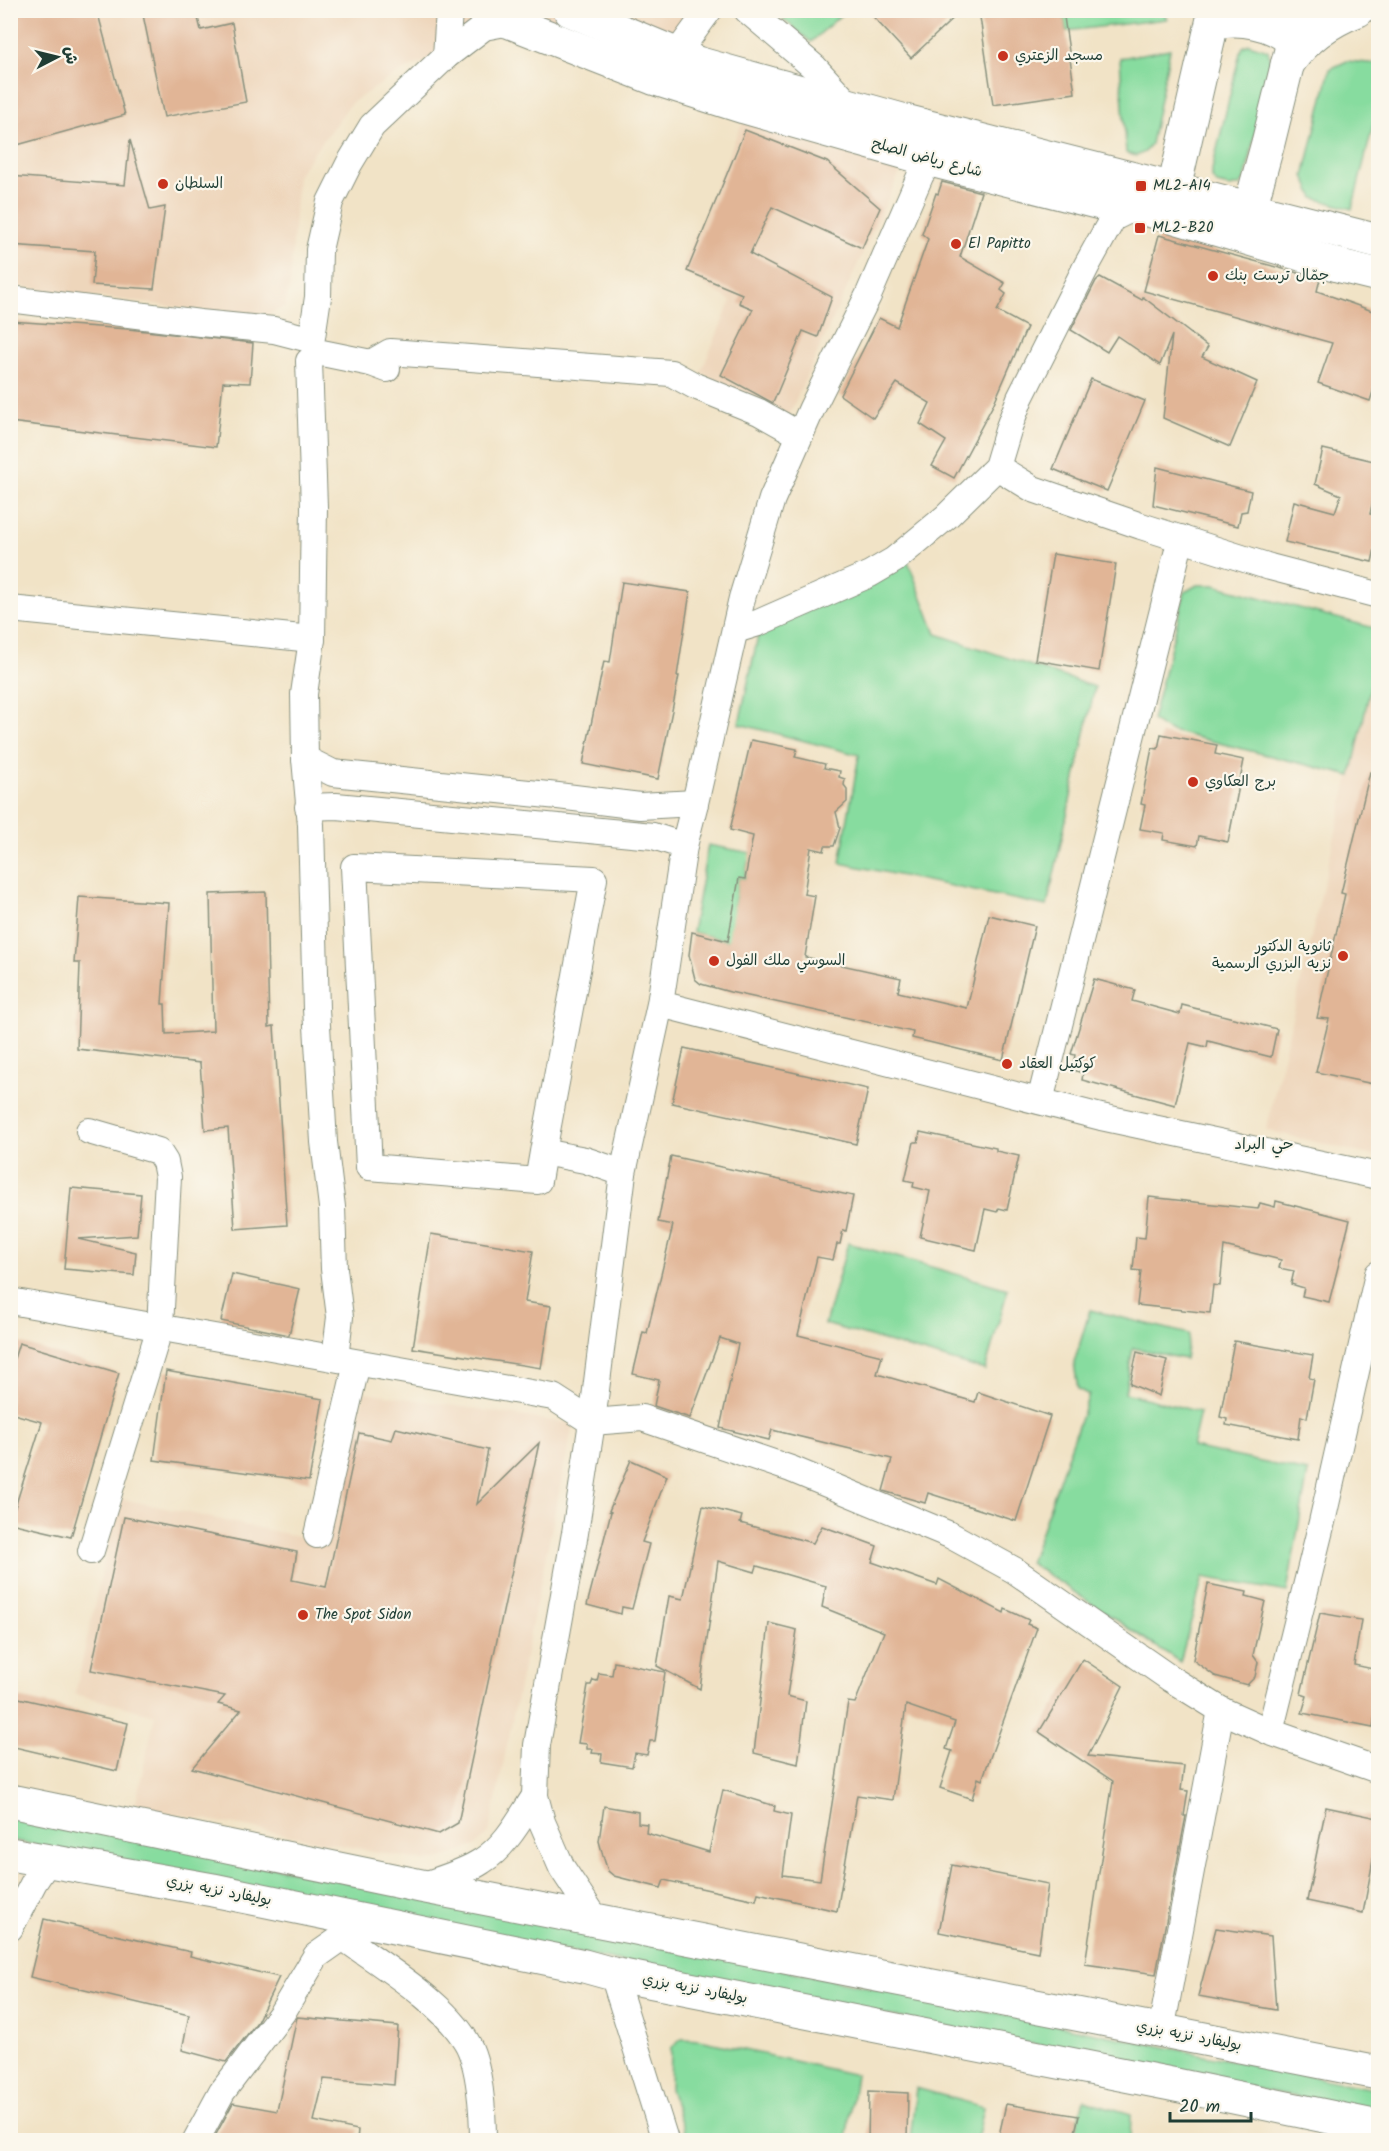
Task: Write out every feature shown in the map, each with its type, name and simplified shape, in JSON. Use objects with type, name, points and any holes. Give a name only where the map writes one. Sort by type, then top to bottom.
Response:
[{"type":"main road","name":"شارع رياض الصلح","points":[[570,10],[697,63],[849,105],[1170,202],[1246,223],[1378,242]]},
{"type":"main road","points":[[1170,202],[1214,17],[1257,22],[1288,36],[1296,51],[1332,21],[1358,10]]},
{"type":"main road","name":"شارع رياض الصلح","points":[[497,16],[653,78],[695,92],[931,160],[1100,203],[1135,207],[1170,202]]},
{"type":"main road","points":[[1246,223],[1290,39]]},
{"type":"main road","name":"شارع رياض الصلح","points":[[1246,223],[1341,266],[1378,275]]},
{"type":"main road","name":"بوليفارد نزيه بزري","points":[[10,1801],[597,1921],[1378,2073]]},
{"type":"main road","name":"بوليفارد نزيه بزري","points":[[10,1854],[375,1921],[613,1974],[1378,2127]]},
{"type":"street","points":[[446,56],[449,10]]},
{"type":"street","points":[[676,55],[709,10]]},
{"type":"street","points":[[747,10],[815,68],[849,105]]},
{"type":"street","points":[[317,1535],[346,1360],[334,1269],[332,1207],[324,1142],[316,1009],[311,825],[305,759],[304,694],[312,639],[314,507],[312,347],[318,297],[319,250],[330,202],[372,126],[446,56],[497,16]]},
{"type":"street","points":[[597,1921],[562,1869],[542,1822],[535,1796],[537,1745],[575,1533],[592,1422],[623,1173],[660,1004],[684,846],[752,562],[772,499],[800,435],[858,317],[921,174],[931,160]]},
{"type":"street","points":[[735,630],[758,623],[848,584],[894,560],[946,517],[997,466],[1020,398],[1087,265],[1113,219],[1135,207]]},
{"type":"street","points":[[10,299],[274,330],[312,347],[371,363],[384,369],[695,386],[759,412],[800,435]]},
{"type":"street","points":[[997,466],[1033,489],[1141,526],[1270,567],[1378,595]]},
{"type":"street","points":[[1040,1101],[1180,538]]},
{"type":"street","points":[[10,609],[312,639]]},
{"type":"street","points":[[305,759],[333,773],[640,806],[695,803]]},
{"type":"street","points":[[308,807],[336,806],[653,836],[684,846]]},
{"type":"street","points":[[354,867],[594,879],[543,1152],[538,1180],[369,1167],[354,867]]},
{"type":"street","points":[[660,1004],[1101,1117],[1378,1176]]},
{"type":"street","points":[[89,1131],[158,1151],[165,1162],[168,1178],[160,1328],[91,1551]]},
{"type":"street","points":[[543,1152],[585,1160],[623,1173]]},
{"type":"street","points":[[1270,1732],[1322,1522],[1378,1274]]},
{"type":"street","points":[[10,1301],[553,1397],[592,1422],[642,1418],[791,1469],[950,1535],[1014,1570],[1171,1679],[1221,1710],[1270,1732],[1378,1770]]},
{"type":"street","points":[[1161,2031],[1221,1710]]},
{"type":"street","points":[[421,1886],[482,1861],[502,1844],[535,1796]]},
{"type":"street","points":[[10,1928],[34,1882],[48,1861]]},
{"type":"street","points":[[196,2140],[222,2092],[282,2013],[316,1956],[343,1937],[375,1921]]},
{"type":"street","points":[[343,1937],[436,2006],[467,2042],[475,2066],[483,2114],[483,2140]]},
{"type":"street","points":[[613,1974],[665,2140]]},
{"type":"shaded area","points":[[11,11],[692,11],[690,19],[661,40],[495,34],[401,71],[351,103],[298,174],[290,284],[285,307],[259,318],[11,285]]},
{"type":"shaded area","points":[[745,119],[902,168],[787,419],[701,372],[731,301],[681,270]]},
{"type":"shaded area","name":"ثانوية الدكتور نزيه البزري الرسمية","points":[[1378,652],[1378,1157],[1266,1130]]},
{"type":"shaded area","name":"The Spot Sidon","points":[[365,1392],[573,1424],[489,1833],[475,1846],[441,1859],[425,1861],[135,1806],[155,1715],[75,1694],[118,1498],[325,1542]]},
{"type":"green space","points":[[774,11],[845,11],[811,42]]},
{"type":"green space","points":[[972,11],[1023,11],[959,22]]},
{"type":"green space","points":[[1063,11],[1163,11],[1167,19],[1066,31]]},
{"type":"green space","points":[[1249,44],[1268,50],[1270,67],[1245,179],[1240,185],[1229,187],[1217,184],[1212,178],[1212,170],[1240,53],[1243,47]]},
{"type":"green space","points":[[1170,49],[1151,144],[1145,152],[1136,156],[1126,153],[1120,58]]},
{"type":"green space","points":[[1347,61],[1378,64],[1378,106],[1352,209],[1314,198],[1304,176],[1330,69]]},
{"type":"green space","points":[[907,559],[936,634],[1095,687],[1047,906],[840,863],[859,755],[739,724],[759,631]]},
{"type":"green space","points":[[1197,585],[1214,585],[1378,629],[1378,652],[1351,776],[1167,730],[1152,720],[1185,592]]},
{"type":"green space","points":[[708,845],[773,857],[771,866],[748,862],[745,879],[739,878],[734,907],[741,944],[692,932]]},
{"type":"green space","points":[[848,1243],[1008,1289],[985,1370],[825,1324]]},
{"type":"green space","points":[[1090,1310],[1189,1334],[1185,1359],[1133,1348],[1125,1393],[1200,1412],[1192,1447],[1308,1472],[1287,1592],[1203,1577],[1180,1662],[1030,1563],[1089,1395],[1078,1389],[1074,1363]]},
{"type":"green space","points":[[10,1814],[1378,2090],[1378,2113],[11,1840]]},
{"type":"green space","points":[[682,2039],[700,2040],[856,2075],[846,2140],[687,2140],[670,2089],[671,2048]]},
{"type":"green space","points":[[916,2088],[984,2107],[977,2140],[910,2140]]},
{"type":"green space","points":[[1084,2100],[1131,2114],[1130,2140],[1073,2140]]},
{"type":"building","points":[[10,10],[97,10],[125,115],[10,147]]},
{"type":"building","points":[[142,10],[196,10],[201,30],[232,23],[246,102],[164,117]]},
{"type":"building","points":[[867,10],[962,10],[911,58]]},
{"type":"building","name":"مسجد الزعتري","points":[[1023,10],[1063,10],[1075,93],[993,105],[980,17]]},
{"type":"building","points":[[745,130],[827,162],[880,208],[862,248],[772,207],[750,254],[832,297],[818,337],[803,331],[773,403],[721,375],[753,309],[739,303],[742,294],[687,271]]},
{"type":"building","points":[[130,140],[150,210],[165,207],[154,289],[92,285],[95,251],[10,245],[10,176],[125,185]]},
{"type":"building","points":[[942,182],[981,192],[960,257],[1005,283],[1001,290],[1006,294],[997,311],[1027,327],[993,405],[954,478],[932,466],[946,441],[920,424],[930,403],[897,383],[873,418],[840,395],[879,318],[897,327],[928,239],[922,234]]},
{"type":"building","points":[[1159,235],[1320,279],[1317,291],[1378,313],[1378,376],[1370,401],[1318,383],[1332,343],[1144,291]]},
{"type":"building","points":[[1100,277],[1142,300],[1143,297],[1208,347],[1202,357],[1257,382],[1230,447],[1163,418],[1172,335],[1160,365],[1117,336],[1107,352],[1071,330]]},
{"type":"building","points":[[10,321],[128,329],[253,343],[250,383],[223,382],[216,447],[10,422]]},
{"type":"building","points":[[1091,379],[1145,401],[1107,491],[1053,469]]},
{"type":"building","points":[[1323,449],[1378,462],[1378,478],[1370,514],[1378,516],[1378,536],[1372,562],[1285,542],[1294,501],[1335,512],[1341,495],[1315,484]]},
{"type":"building","points":[[1157,467],[1251,491],[1247,511],[1241,512],[1238,526],[1153,505]]},
{"type":"building","points":[[1053,554],[1116,564],[1099,671],[1035,660]]},
{"type":"building","points":[[622,582],[690,592],[677,676],[679,676],[658,779],[583,764],[604,661],[610,662]]},
{"type":"building","name":"برج العكاوي","points":[[1161,734],[1217,745],[1215,754],[1244,760],[1228,842],[1199,836],[1197,846],[1163,840],[1164,833],[1140,829],[1145,805],[1141,804],[1152,748],[1158,749]]},
{"type":"building","points":[[751,740],[797,749],[795,757],[825,764],[824,768],[840,771],[839,777],[845,779],[847,802],[836,812],[840,828],[834,846],[825,846],[824,851],[811,848],[804,894],[815,896],[805,957],[901,978],[898,992],[967,1008],[989,915],[1035,926],[1003,1060],[912,1038],[913,1032],[730,992],[701,984],[695,979],[689,955],[692,932],[728,941],[739,878],[745,879],[753,836],[730,830]]},
{"type":"building","points":[[1370,772],[1378,773],[1378,1085],[1316,1072],[1329,1019],[1317,1018],[1345,894],[1341,893]]},
{"type":"building","points":[[266,892],[269,1027],[274,1026],[287,1225],[235,1229],[228,1128],[205,1130],[200,1063],[77,1049],[80,963],[74,963],[79,897],[169,903],[162,1004],[165,1004],[166,1034],[213,1031],[210,894]]},
{"type":"building","points":[[1094,979],[1135,990],[1132,1001],[1180,1014],[1182,1005],[1277,1029],[1271,1057],[1208,1041],[1207,1047],[1190,1043],[1175,1105],[1082,1080],[1083,1073],[1072,1070],[1075,1055],[1071,1054]]},
{"type":"building","points":[[684,1048],[868,1089],[856,1144],[672,1103]]},
{"type":"building","points":[[920,1132],[996,1148],[996,1151],[1019,1156],[1007,1210],[999,1208],[997,1212],[985,1209],[976,1250],[920,1237],[930,1191],[913,1187],[914,1182],[905,1180],[914,1142],[918,1142]]},
{"type":"building","points":[[671,1156],[853,1196],[846,1231],[843,1230],[833,1260],[817,1257],[798,1335],[882,1356],[877,1374],[975,1402],[978,1392],[1050,1416],[1016,1521],[928,1493],[925,1503],[883,1491],[892,1459],[772,1430],[769,1440],[720,1428],[738,1344],[720,1338],[690,1418],[654,1406],[659,1380],[633,1374],[643,1332],[647,1333],[673,1225],[658,1222]]},
{"type":"building","points":[[71,1188],[141,1194],[137,1235],[78,1239],[136,1252],[134,1275],[64,1269]]},
{"type":"building","points":[[1149,1197],[1258,1209],[1260,1203],[1275,1207],[1276,1201],[1350,1220],[1329,1302],[1302,1296],[1304,1288],[1291,1284],[1294,1271],[1279,1268],[1281,1260],[1224,1246],[1220,1286],[1213,1285],[1210,1313],[1137,1305],[1141,1271],[1133,1270],[1136,1237],[1145,1238]]},
{"type":"building","points":[[431,1234],[533,1251],[525,1302],[551,1306],[541,1368],[413,1348]]},
{"type":"building","points":[[232,1274],[300,1289],[289,1335],[221,1321]]},
{"type":"building","points":[[1234,1341],[1313,1355],[1309,1378],[1314,1379],[1307,1418],[1301,1416],[1298,1439],[1226,1425],[1227,1419],[1220,1417]]},
{"type":"building","points":[[19,1343],[119,1373],[71,1537],[10,1523],[42,1422],[10,1413],[10,1371]]},
{"type":"building","points":[[1137,1352],[1167,1360],[1159,1396],[1130,1384]]},
{"type":"building","points":[[166,1371],[323,1399],[309,1481],[154,1460]]},
{"type":"building","name":"The Spot Sidon","points":[[396,1428],[488,1450],[477,1504],[539,1443],[458,1823],[439,1834],[192,1768],[241,1710],[218,1704],[225,1696],[91,1670],[124,1517],[297,1552],[292,1580],[326,1587],[359,1433],[392,1440]]},
{"type":"building","points":[[631,1460],[667,1476],[642,1542],[649,1544],[632,1609],[622,1607],[621,1614],[587,1605],[611,1512],[609,1511]]},
{"type":"building","points":[[703,1506],[742,1516],[740,1523],[813,1543],[822,1526],[877,1546],[872,1562],[937,1585],[939,1579],[1004,1613],[1005,1609],[1029,1620],[1027,1624],[1037,1628],[982,1780],[978,1778],[972,1799],[940,1788],[952,1751],[946,1749],[955,1722],[906,1705],[893,1800],[857,1795],[837,1911],[758,1893],[756,1900],[664,1880],[661,1888],[614,1876],[608,1871],[603,1856],[599,1841],[604,1806],[638,1812],[638,1823],[647,1824],[646,1833],[709,1852],[723,1790],[775,1806],[774,1811],[791,1815],[783,1875],[820,1880],[848,1702],[855,1703],[884,1632],[822,1607],[826,1586],[757,1566],[755,1572],[718,1561],[700,1689],[657,1666],[669,1596],[683,1599]]},
{"type":"building","points":[[1208,1584],[1247,1592],[1246,1596],[1265,1601],[1253,1655],[1258,1662],[1255,1677],[1247,1685],[1215,1676],[1193,1660]]},
{"type":"building","points":[[1320,1613],[1361,1620],[1354,1665],[1378,1670],[1378,1696],[1373,1727],[1302,1713],[1307,1696],[1301,1694]]},
{"type":"building","points":[[769,1623],[797,1630],[787,1696],[806,1701],[798,1764],[754,1753]]},
{"type":"building","points":[[1083,1659],[1123,1686],[1088,1756],[1184,1766],[1181,1790],[1188,1791],[1184,1816],[1186,1816],[1156,1974],[1085,1964],[1113,1781],[1039,1732]]},
{"type":"building","points":[[614,1662],[665,1672],[655,1741],[650,1741],[647,1755],[635,1753],[632,1767],[601,1762],[602,1754],[592,1753],[593,1749],[587,1749],[587,1744],[578,1743],[588,1685],[591,1685],[593,1680],[597,1681],[599,1673],[612,1675]]},
{"type":"building","points":[[10,1696],[128,1723],[117,1771],[10,1746]]},
{"type":"building","points":[[1326,1807],[1378,1818],[1378,1834],[1363,1913],[1307,1901]]},
{"type":"building","points":[[952,1865],[1048,1884],[1038,1952],[939,1932]]},
{"type":"building","points":[[44,1919],[191,1952],[190,1956],[279,1977],[257,2022],[226,2062],[182,2050],[189,2015],[30,1977]]},
{"type":"building","points":[[1216,1928],[1271,1936],[1276,2010],[1198,1996]]},
{"type":"building","points":[[297,2017],[398,2026],[394,2085],[324,2079],[314,2121],[358,2130],[357,2140],[213,2140],[233,2103],[277,2111]]},
{"type":"building","points":[[869,2091],[908,2093],[907,2140],[868,2140]]},
{"type":"building","points":[[1006,2104],[1079,2116],[1073,2140],[998,2140]]},
{"type":"place","name":"مسجد الزعتري","points":[[1003,56]]},
{"type":"place","name":"السلطان","points":[[163,184]]},
{"type":"place","name":"ML2-A14","points":[[1141,186]]},
{"type":"place","name":"ML2-B20","points":[[1140,228]]},
{"type":"place","name":"El Papitto","points":[[956,244]]},
{"type":"place","name":"جمّال ترست بنك","points":[[1213,276]]},
{"type":"place","name":"برج العكاوي","points":[[1193,782]]},
{"type":"place","name":"ثانوية الدكتور نزيه البزري الرسمية","points":[[1343,956]]},
{"type":"place","name":"السوسي ملك الفول","points":[[714,961]]},
{"type":"place","name":"كوكتيل العقاد","points":[[1007,1064]]},
{"type":"place","name":"The Spot Sidon","points":[[303,1615]]},
{"type":"district","name":"حي البراد","points":[[1264,1144]]}]
